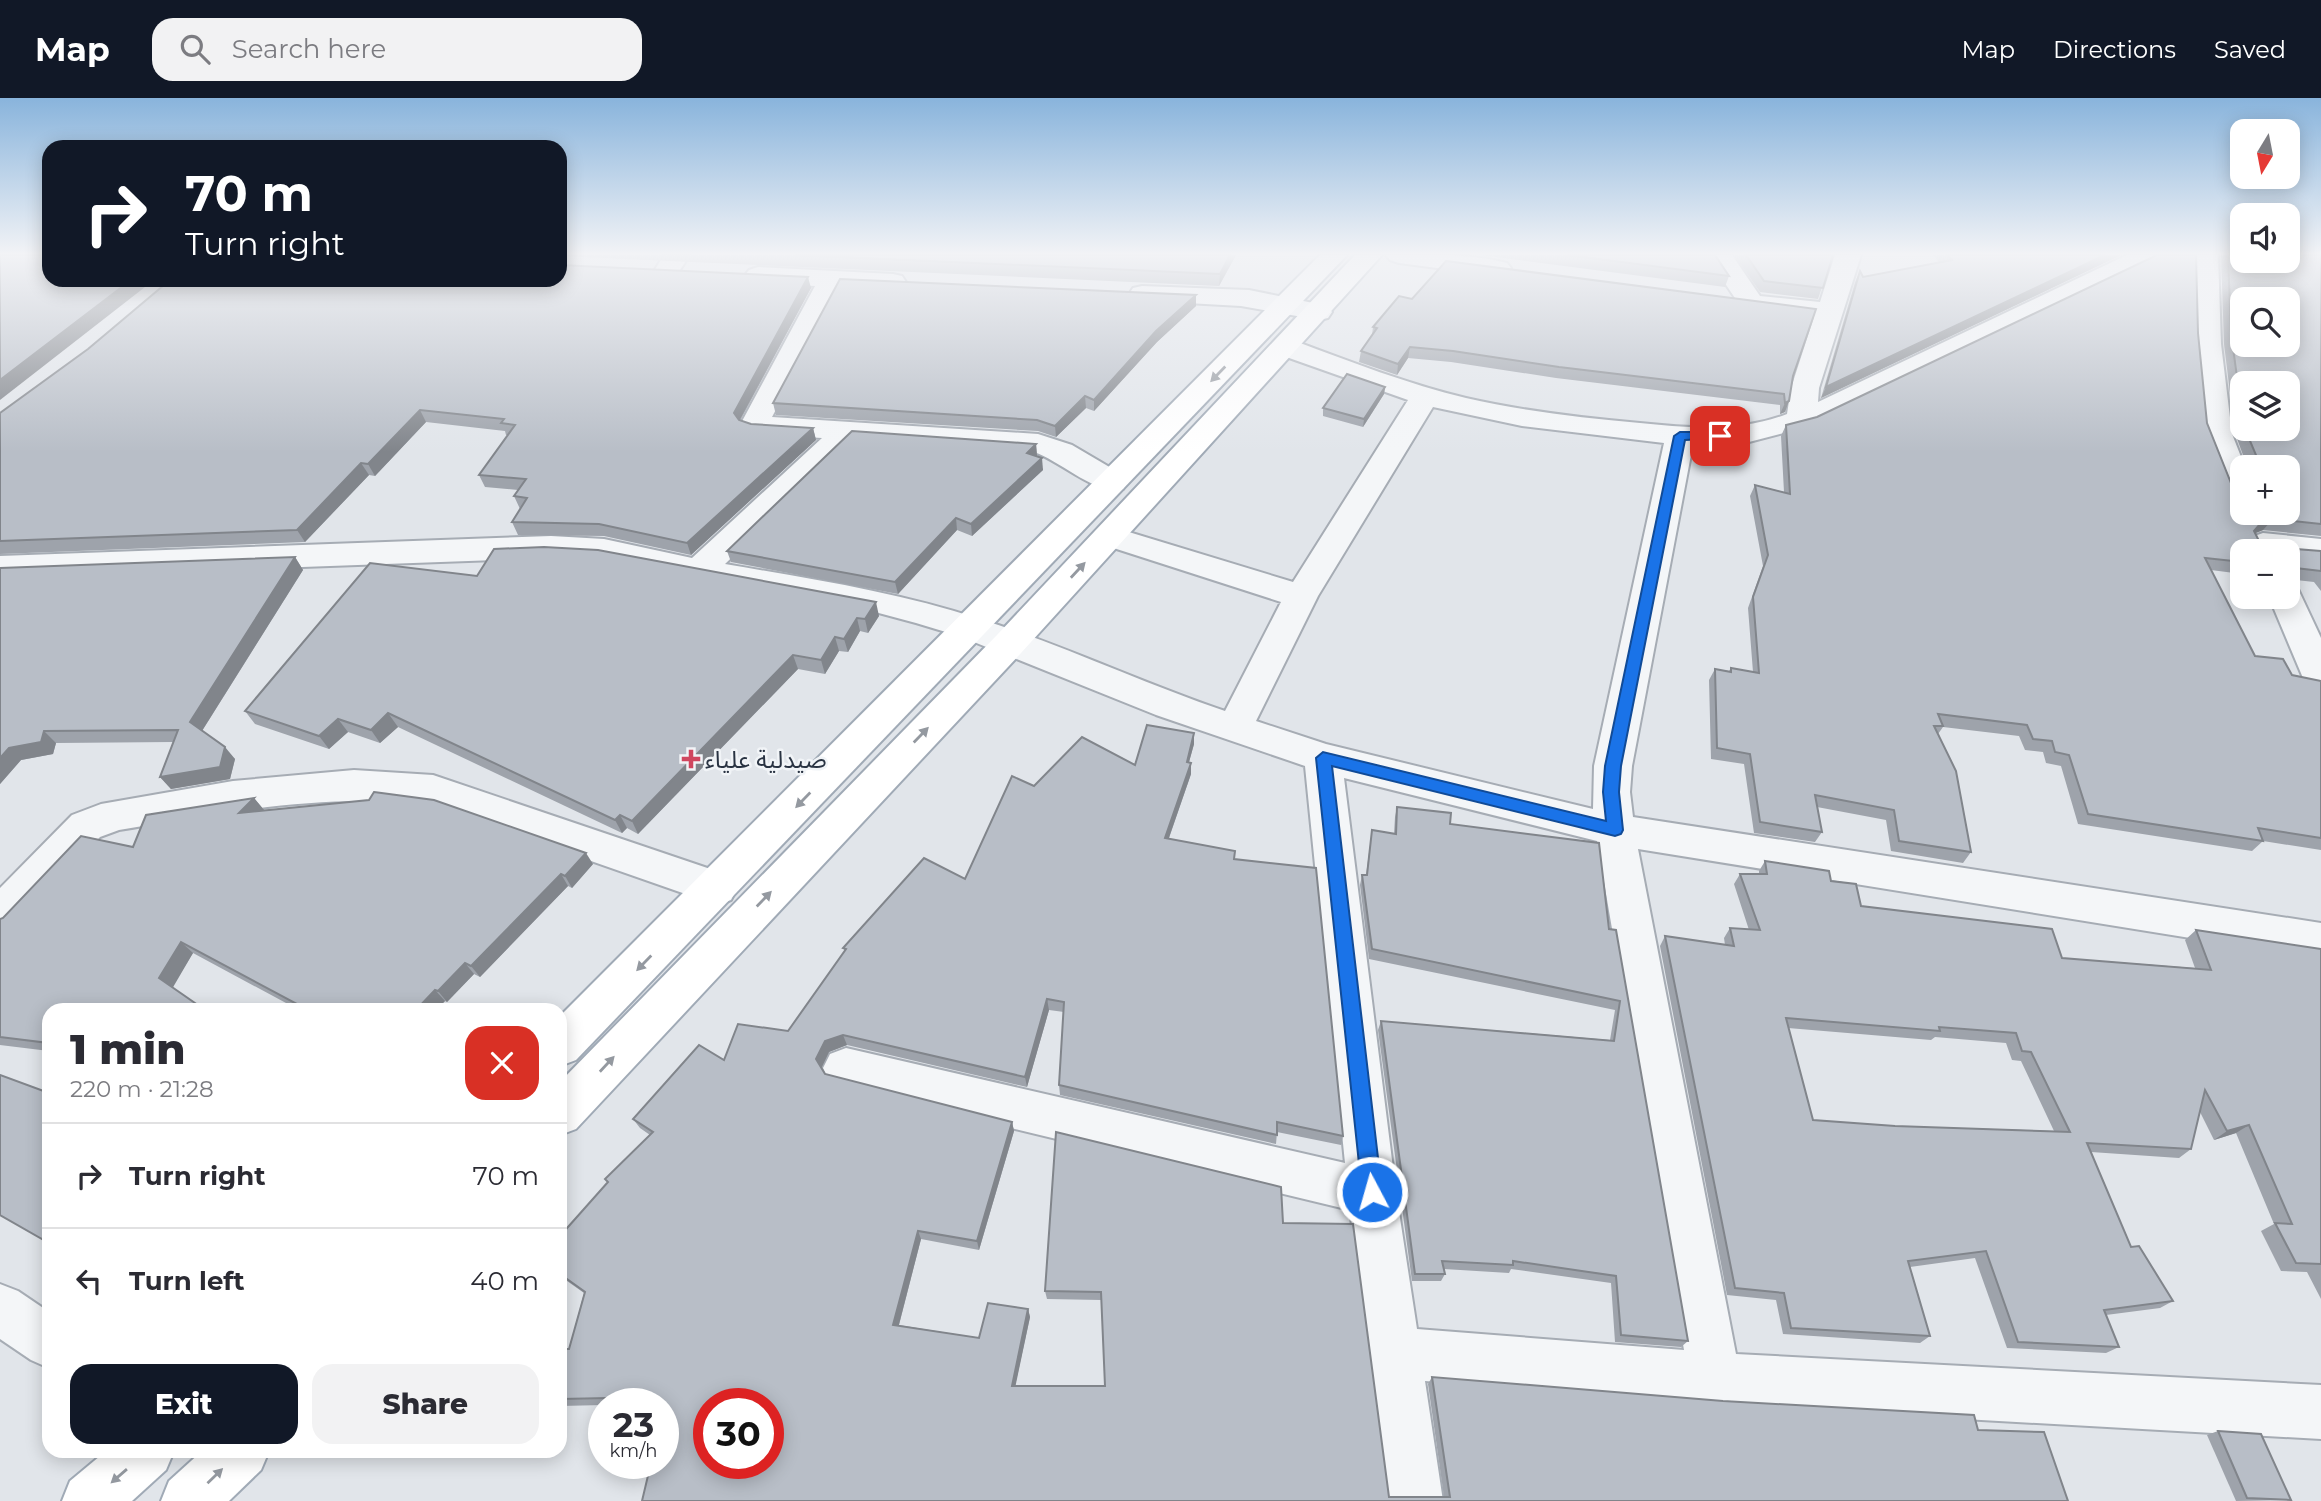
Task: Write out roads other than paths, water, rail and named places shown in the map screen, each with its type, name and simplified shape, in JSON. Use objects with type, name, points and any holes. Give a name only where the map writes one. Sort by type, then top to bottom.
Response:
[{"type":"main road","points":[[567,1039],[1111,482],[1288,320]]},
{"type":"main road","points":[[567,1107],[1009,644],[1285,347],[1297,320]]},
{"type":"main road","points":[[90,1501],[140,1458]]},
{"type":"main road","points":[[189,1501],[235,1458]]},
{"type":"street","points":[[809,320],[755,421],[759,426],[1038,443],[1061,451],[1111,482]]},
{"type":"street","points":[[1801,420],[1805,388],[1827,320]]},
{"type":"street","points":[[1285,347],[1425,396],[1522,417],[1680,436],[1749,433],[1801,420],[2010,320]]},
{"type":"street","points":[[2206,320],[2217,434],[2230,467]]},
{"type":"street","points":[[1234,728],[1301,596],[1425,396]]},
{"type":"street","points":[[699,570],[846,432]]},
{"type":"street","points":[[1680,436],[1613,766],[1611,792],[1615,830],[1715,1379]]},
{"type":"street","points":[[1109,536],[1301,596]]},
{"type":"street","points":[[0,568],[580,547],[875,601],[971,628],[1234,728],[1323,758],[1615,830],[2321,941]]},
{"type":"street","points":[[2300,549],[2321,550]]},
{"type":"street","points":[[2291,609],[2321,678]]},
{"type":"street","points":[[1323,758],[1372,1192],[1415,1501]]},
{"type":"street","points":[[0,915],[86,827],[114,814],[342,783],[394,783],[433,790],[717,888]]},
{"type":"street","points":[[846,1068],[1372,1192]]},
{"type":"street","points":[[0,1309],[42,1337]]},
{"type":"street","points":[[1394,1353],[1715,1379],[2321,1412]]},
{"type":"place","name":"صيدلية علياء","points":[[691,759]]}]
